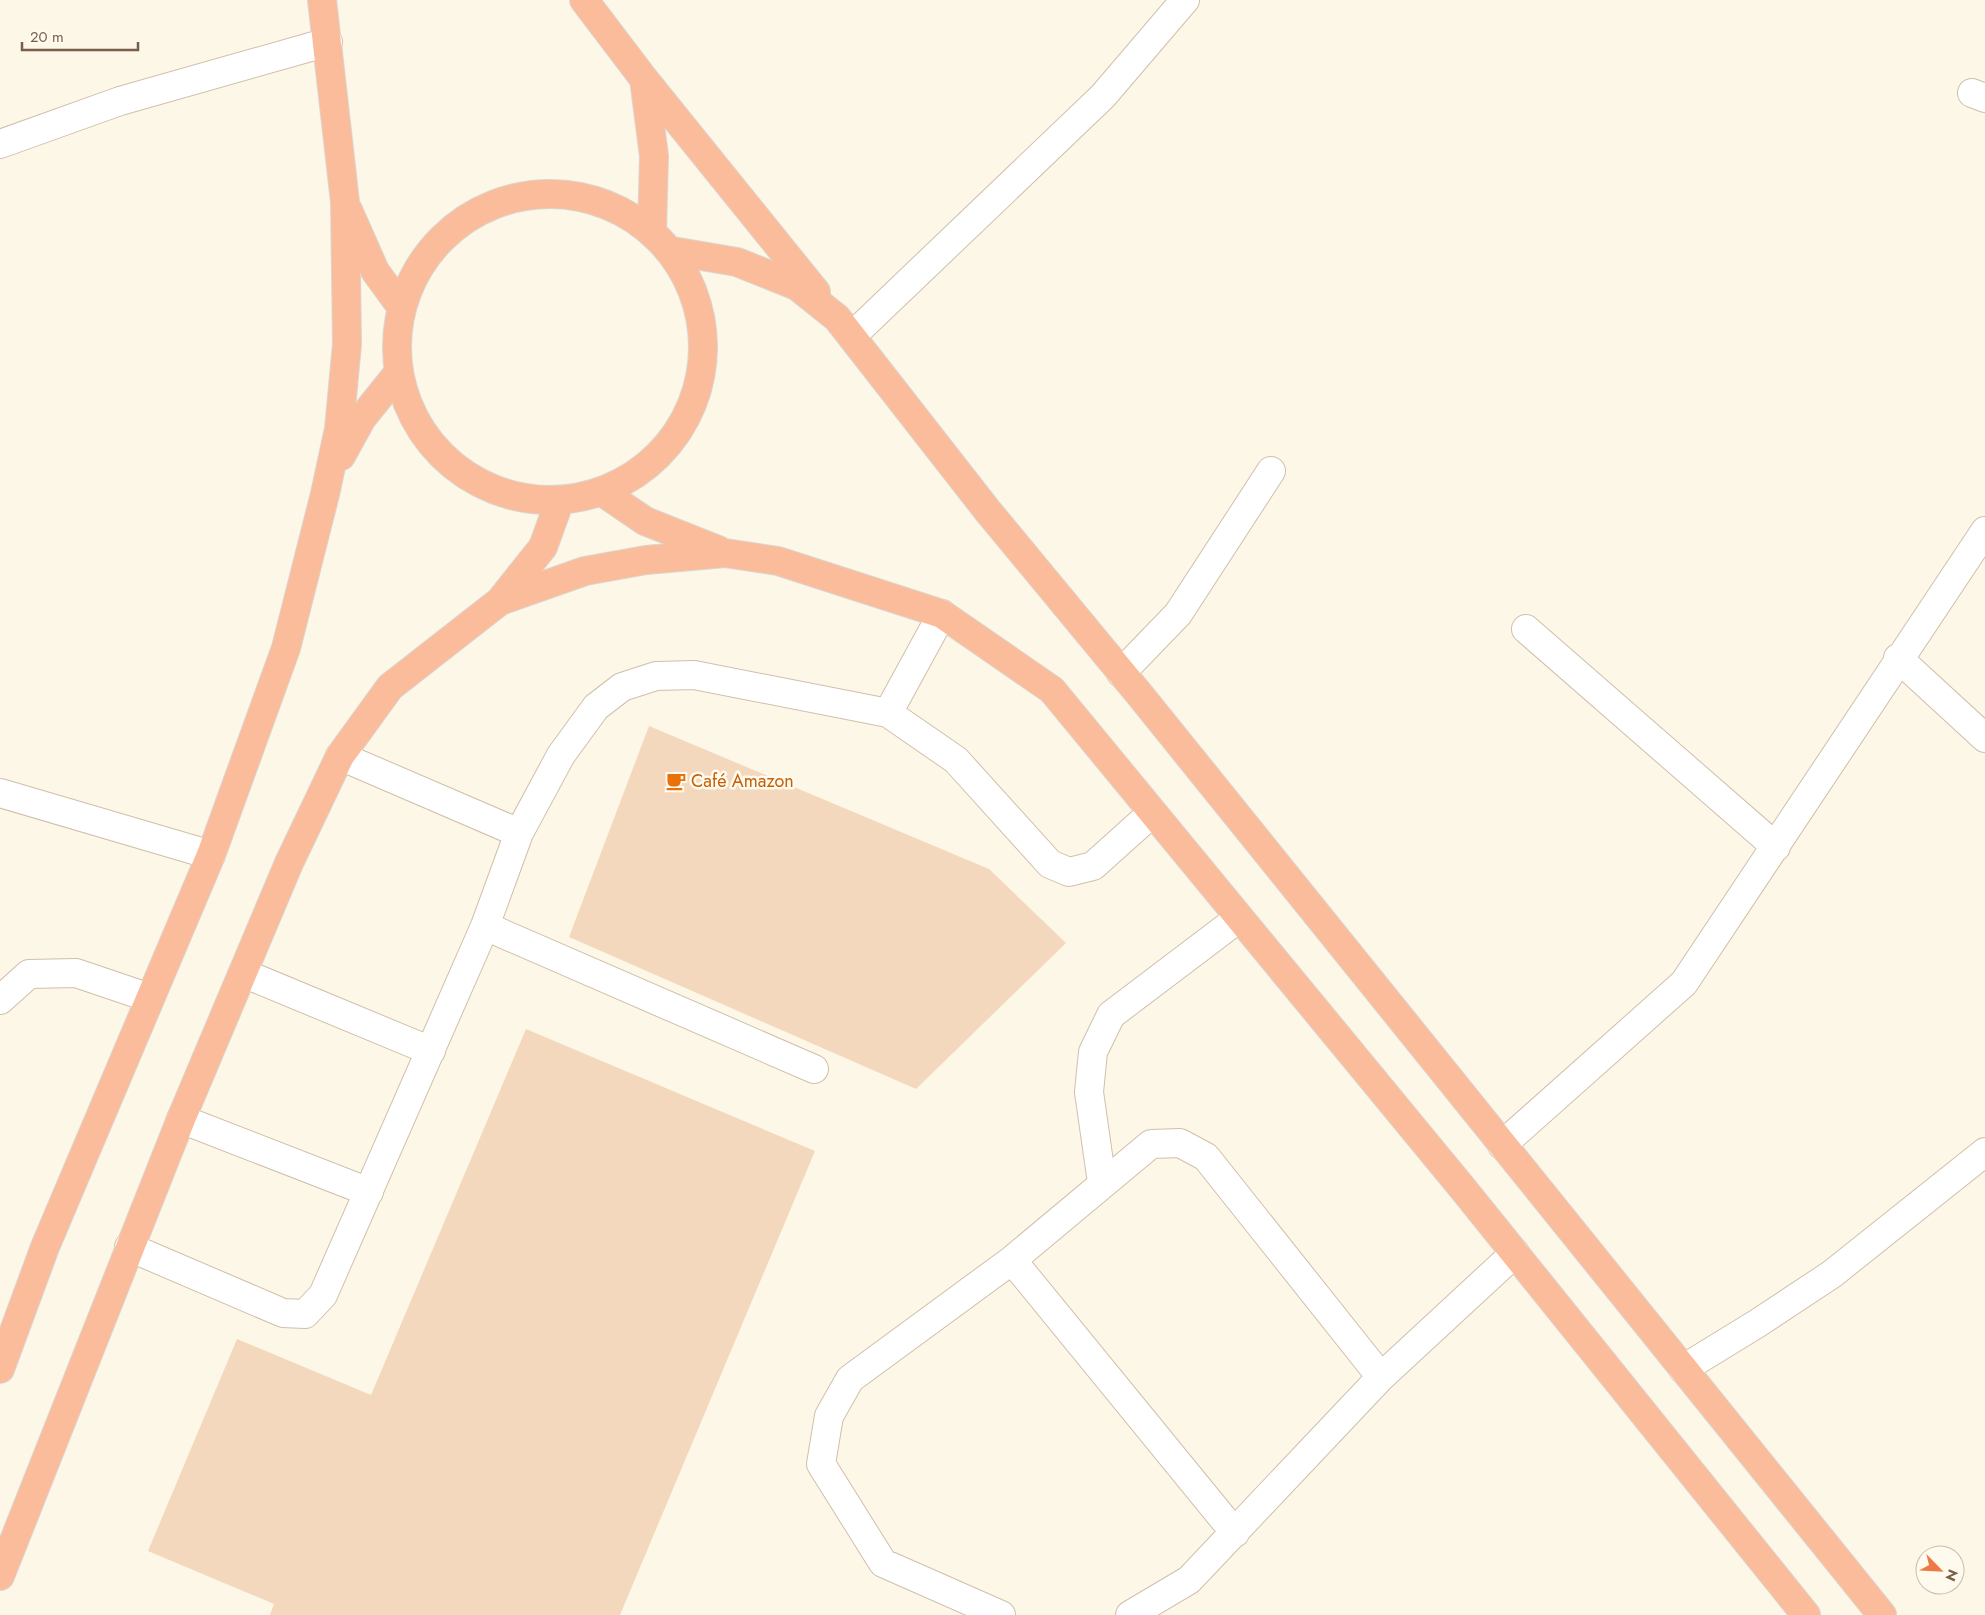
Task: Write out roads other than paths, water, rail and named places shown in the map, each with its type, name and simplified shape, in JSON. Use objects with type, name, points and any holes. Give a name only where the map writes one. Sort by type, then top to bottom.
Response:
[{"type":"highway","points":[[0,1369],[46,1247],[211,855],[286,648],[329,478],[338,429],[347,344],[344,202],[322,0]]},
{"type":"highway","points":[[584,0],[644,79],[844,327],[987,510],[1121,673],[1882,1615]]},
{"type":"highway","points":[[644,79],[654,156],[652,231]]},
{"type":"highway","points":[[528,194],[572,194],[615,207],[652,231],[672,251],[692,288],[703,327],[702,369],[690,409],[668,444],[638,473],[601,491],[560,500],[528,498],[497,491],[468,476],[449,462],[423,431],[408,403],[399,372],[397,340],[402,308],[420,267],[448,232],[485,208],[528,194]]},
{"type":"highway","points":[[344,202],[375,271],[402,308]]},
{"type":"highway","points":[[672,251],[736,262],[797,286],[844,327]]},
{"type":"highway","points":[[329,478],[362,418],[399,372]]},
{"type":"highway","points":[[601,491],[645,521],[725,553]]},
{"type":"highway","points":[[0,1576],[181,1119],[289,862],[340,756],[390,686],[500,601],[543,547],[560,500]]},
{"type":"highway","points":[[500,601],[586,571],[646,560],[725,553],[778,560],[942,614],[1052,690],[1152,814],[1515,1253],[1799,1612]]},
{"type":"street","points":[[844,327],[1103,96],[1184,0]]},
{"type":"street","points":[[0,144],[120,101],[328,42]]},
{"type":"street","points":[[1121,673],[1178,614],[1271,471]]},
{"type":"street","points":[[1502,1145],[1684,983],[1776,847],[1898,658],[1985,531]]},
{"type":"street","points":[[888,713],[942,614]]},
{"type":"street","points":[[1526,629],[1776,847]]},
{"type":"street","points":[[1898,658],[1985,738]]},
{"type":"street","points":[[129,1247],[283,1313],[306,1314],[323,1295],[485,926],[519,833],[561,755],[596,707],[622,687],[656,676],[694,675],[888,713],[956,760],[1050,864],[1069,872],[1093,866],[1152,814]]},
{"type":"street","points":[[340,756],[519,833]]},
{"type":"street","points":[[0,793],[211,855]]},
{"type":"street","points":[[1102,1183],[1089,1092],[1093,1052],[1111,1015],[1239,918]]},
{"type":"street","points":[[485,926],[814,1068]]},
{"type":"street","points":[[0,1000],[29,974],[76,973],[150,998]]},
{"type":"street","points":[[243,973],[431,1051]]},
{"type":"street","points":[[181,1119],[369,1192]]},
{"type":"street","points":[[1000,1615],[883,1563],[821,1464],[829,1416],[850,1379],[1012,1260],[1151,1144],[1180,1143],[1206,1157],[1381,1377]]},
{"type":"street","points":[[1683,1369],[1758,1323],[1832,1274],[1985,1152]]},
{"type":"street","points":[[1130,1615],[1189,1580],[1381,1377],[1515,1253]]},
{"type":"street","points":[[1012,1260],[1235,1533]]},
{"type":"place","name":"Café Amazon","points":[[676,781]]}]
